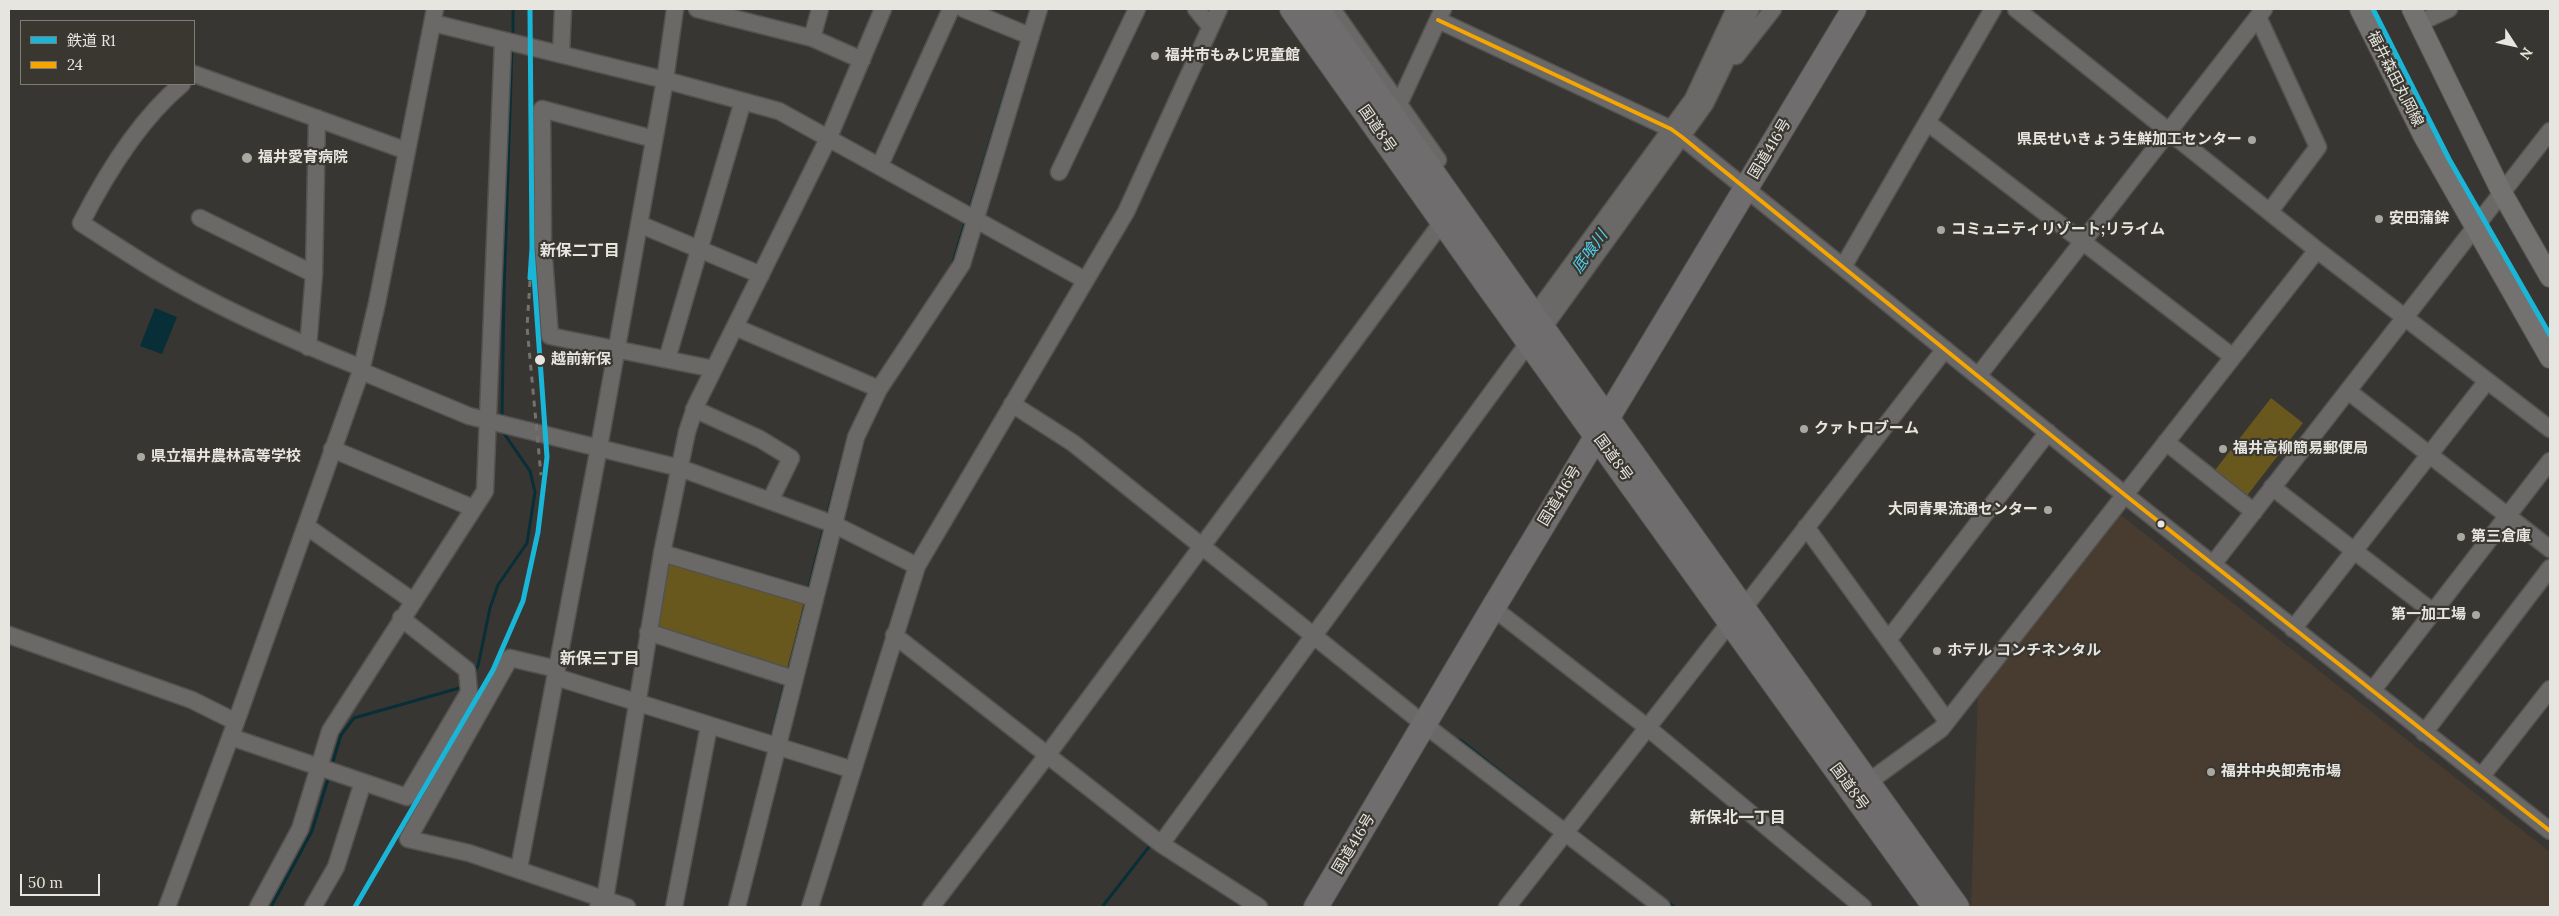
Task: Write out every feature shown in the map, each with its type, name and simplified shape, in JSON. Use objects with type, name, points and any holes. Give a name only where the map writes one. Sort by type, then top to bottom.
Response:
[{"type":"highway","name":"国道8号","points":[[1292,9],[1443,221],[1539,323]]},
{"type":"highway","name":"国道8号","points":[[1317,9],[1539,323],[1602,427],[1737,615],[1935,907]]},
{"type":"highway","name":"国道416号","points":[[1316,907],[1493,608],[1854,9]]},
{"type":"highway","name":"国道8号","points":[[1737,615],[1867,783],[1956,907]]},
{"type":"main road","name":"福井森田丸岡線","points":[[2360,9],[2424,137],[2550,358]]},
{"type":"main road","points":[[2415,16],[2502,193],[2550,277]]},
{"type":"street","points":[[561,54],[563,9]]},
{"type":"street","points":[[519,868],[617,348],[665,80],[675,9]]},
{"type":"street","points":[[697,9],[745,15],[812,38],[862,60]]},
{"type":"street","points":[[812,38],[820,9]]},
{"type":"street","points":[[602,903],[662,552],[686,432],[694,409],[829,137],[883,9]]},
{"type":"street","points":[[880,165],[951,9]]},
{"type":"street","points":[[964,9],[1030,36]]},
{"type":"street","points":[[737,907],[856,437],[878,389],[962,264],[1039,9]]},
{"type":"street","points":[[1059,172],[1137,9]]},
{"type":"street","points":[[1196,9],[1210,26]]},
{"type":"street","points":[[810,907],[917,566],[1126,212],[1219,9]]},
{"type":"street","points":[[1332,9],[1399,104],[1539,323]]},
{"type":"street","points":[[1677,133],[1735,9]]},
{"type":"street","points":[[1718,80],[1751,9]]},
{"type":"street","points":[[1161,844],[1314,636],[1677,133],[1773,9]]},
{"type":"street","points":[[1843,267],[1993,9]]},
{"type":"street","points":[[2016,9],[2317,250],[2550,429]]},
{"type":"street","points":[[2415,16],[2449,9]]},
{"type":"street","points":[[1978,376],[2261,13],[2318,147],[2270,211]]},
{"type":"street","points":[[1399,104],[1440,14],[1677,133],[2125,495],[2550,831]]},
{"type":"street","points":[[167,907],[234,729],[361,370],[374,319],[434,16],[503,40],[665,80],[779,111],[880,165],[1085,280]]},
{"type":"street","points":[[258,907],[300,830],[330,732],[485,491],[503,40]]},
{"type":"street","points":[[195,74],[407,151]]},
{"type":"street","points":[[181,85],[161,102],[100,185],[81,223],[156,271],[308,347],[469,416],[680,468],[833,524],[917,566]]},
{"type":"street","points":[[667,359],[743,101]]},
{"type":"street","points":[[654,139],[542,109],[543,245],[550,336],[714,368]]},
{"type":"street","points":[[308,347],[314,274],[317,118]]},
{"type":"street","points":[[1928,123],[2233,357]]},
{"type":"street","points":[[2213,564],[2550,131]]},
{"type":"street","points":[[200,218],[314,274]]},
{"type":"street","points":[[931,907],[1048,754],[1443,221]]},
{"type":"street","points":[[639,224],[761,275]]},
{"type":"street","points":[[1867,783],[1941,729],[2317,250]]},
{"type":"street","points":[[735,327],[878,389]]},
{"type":"street","points":[[1507,907],[1945,349]]},
{"type":"street","points":[[2293,629],[2487,381]]},
{"type":"street","points":[[2348,391],[2550,549]]},
{"type":"street","points":[[1012,404],[1073,443],[1425,725],[1662,907]]},
{"type":"street","points":[[694,409],[760,439],[790,458],[770,501]]},
{"type":"street","points":[[1888,640],[2048,432]]},
{"type":"street","points":[[2166,442],[2254,512]]},
{"type":"street","points":[[332,449],[473,508]]},
{"type":"street","points":[[2372,691],[2550,461]]},
{"type":"street","points":[[2272,488],[2433,612]]},
{"type":"street","points":[[306,526],[413,601]]},
{"type":"street","points":[[1806,528],[1947,721]]},
{"type":"street","points":[[662,552],[814,598]]},
{"type":"street","points":[[2424,733],[2550,568]]},
{"type":"street","points":[[1493,608],[1648,728],[1863,907]]},
{"type":"street","points":[[9,635],[192,700],[234,729],[320,767],[407,797],[469,692],[467,670],[402,618]]},
{"type":"street","points":[[648,632],[794,678]]},
{"type":"street","points":[[894,635],[1161,844],[1259,907]]},
{"type":"street","points":[[627,907],[602,903],[519,868],[469,853],[408,839],[510,658],[709,726],[853,770]]},
{"type":"street","points":[[2482,777],[2550,689]]},
{"type":"street","points":[[674,907],[709,726]]},
{"type":"street","points":[[313,907],[336,867],[363,782]]},
{"type":"shaded area","points":[[2271,398],[2303,423],[2246,497],[2212,474]]},
{"type":"shaded area","name":"福井中央卸売市場","points":[[2115,516],[2122,516],[2550,852],[2550,907],[1971,907],[1978,691]]},
{"type":"shaded area","points":[[661,555],[805,596],[788,672],[648,632]]},
{"type":"water","points":[[155,308],[177,317],[162,354],[140,346]]},
{"type":"waterway","points":[[513,9],[513,37]]},
{"type":"waterway","points":[[969,211],[1022,37]]},
{"type":"waterway","points":[[502,417],[512,48]]},
{"type":"waterway","points":[[953,263],[966,219]]},
{"type":"waterway","points":[[473,675],[478,666],[490,608],[498,585],[527,543],[535,492],[530,471],[503,432]]},
{"type":"waterway","points":[[827,516],[849,433]]},
{"type":"waterway","points":[[808,591],[824,527]]},
{"type":"waterway","points":[[788,671],[806,602]]},
{"type":"waterway","points":[[771,739],[785,682]]},
{"type":"waterway","points":[[332,765],[341,735],[354,718],[463,687]]},
{"type":"waterway","points":[[1460,740],[1559,818]]},
{"type":"waterway","points":[[271,907],[312,831],[329,776]]},
{"type":"waterway","points":[[1574,829],[1601,850]]},
{"type":"waterway","points":[[1102,907],[1152,843]]},
{"type":"waterway","points":[[1667,901],[1674,907]]},
{"type":"railway","points":[[530,9],[532,254]]},
{"type":"railway","points":[[355,907],[493,670],[523,601],[538,532],[547,457],[532,248]]},
{"type":"railway","points":[[530,281],[527,327],[541,475]]},
{"type":"rail line","name":"R1","points":[[530,9],[532,248],[530,278]]},
{"type":"rail line","name":"R1","points":[[2373,9],[2449,159],[2550,335]]},
{"type":"rail line","name":"R1","points":[[355,907],[493,670],[523,601],[538,532],[547,457],[532,248]]},
{"type":"transit line","name":"24","points":[[1438,20],[1671,129],[1682,137],[2125,495],[2550,831]]},
{"type":"place","name":"福井市もみじ児童館","points":[[1155,56]]},
{"type":"place","name":"県民せいきょう生鮮加工センター","points":[[2252,140]]},
{"type":"place","name":"福井愛育病院","points":[[247,158]]},
{"type":"place","name":"安田蒲鉾","points":[[2379,219]]},
{"type":"place","name":"コミュニティリゾート;リライム","points":[[1941,230]]},
{"type":"place","name":"越前新保","points":[[540,360]]},
{"type":"place","name":"クァトロブーム","points":[[1804,429]]},
{"type":"place","name":"福井高柳簡易郵便局","points":[[2223,449]]},
{"type":"place","name":"県立福井農林高等学校","points":[[141,457]]},
{"type":"place","name":"大同青果流通センター","points":[[2048,510]]},
{"type":"place","name":"第三倉庫","points":[[2461,537]]},
{"type":"place","name":"第一加工場","points":[[2476,615]]},
{"type":"place","name":"ホテル コンチネンタル","points":[[1937,651]]},
{"type":"place","name":"福井中央卸売市場","points":[[2211,772]]},
{"type":"district","name":"新保二丁目","points":[[580,251]]},
{"type":"district","name":"新保三丁目","points":[[600,659]]},
{"type":"district","name":"新保北一丁目","points":[[1738,818]]},
{"type":"water label","name":"底喰川","points":[[1590,252]]}]
